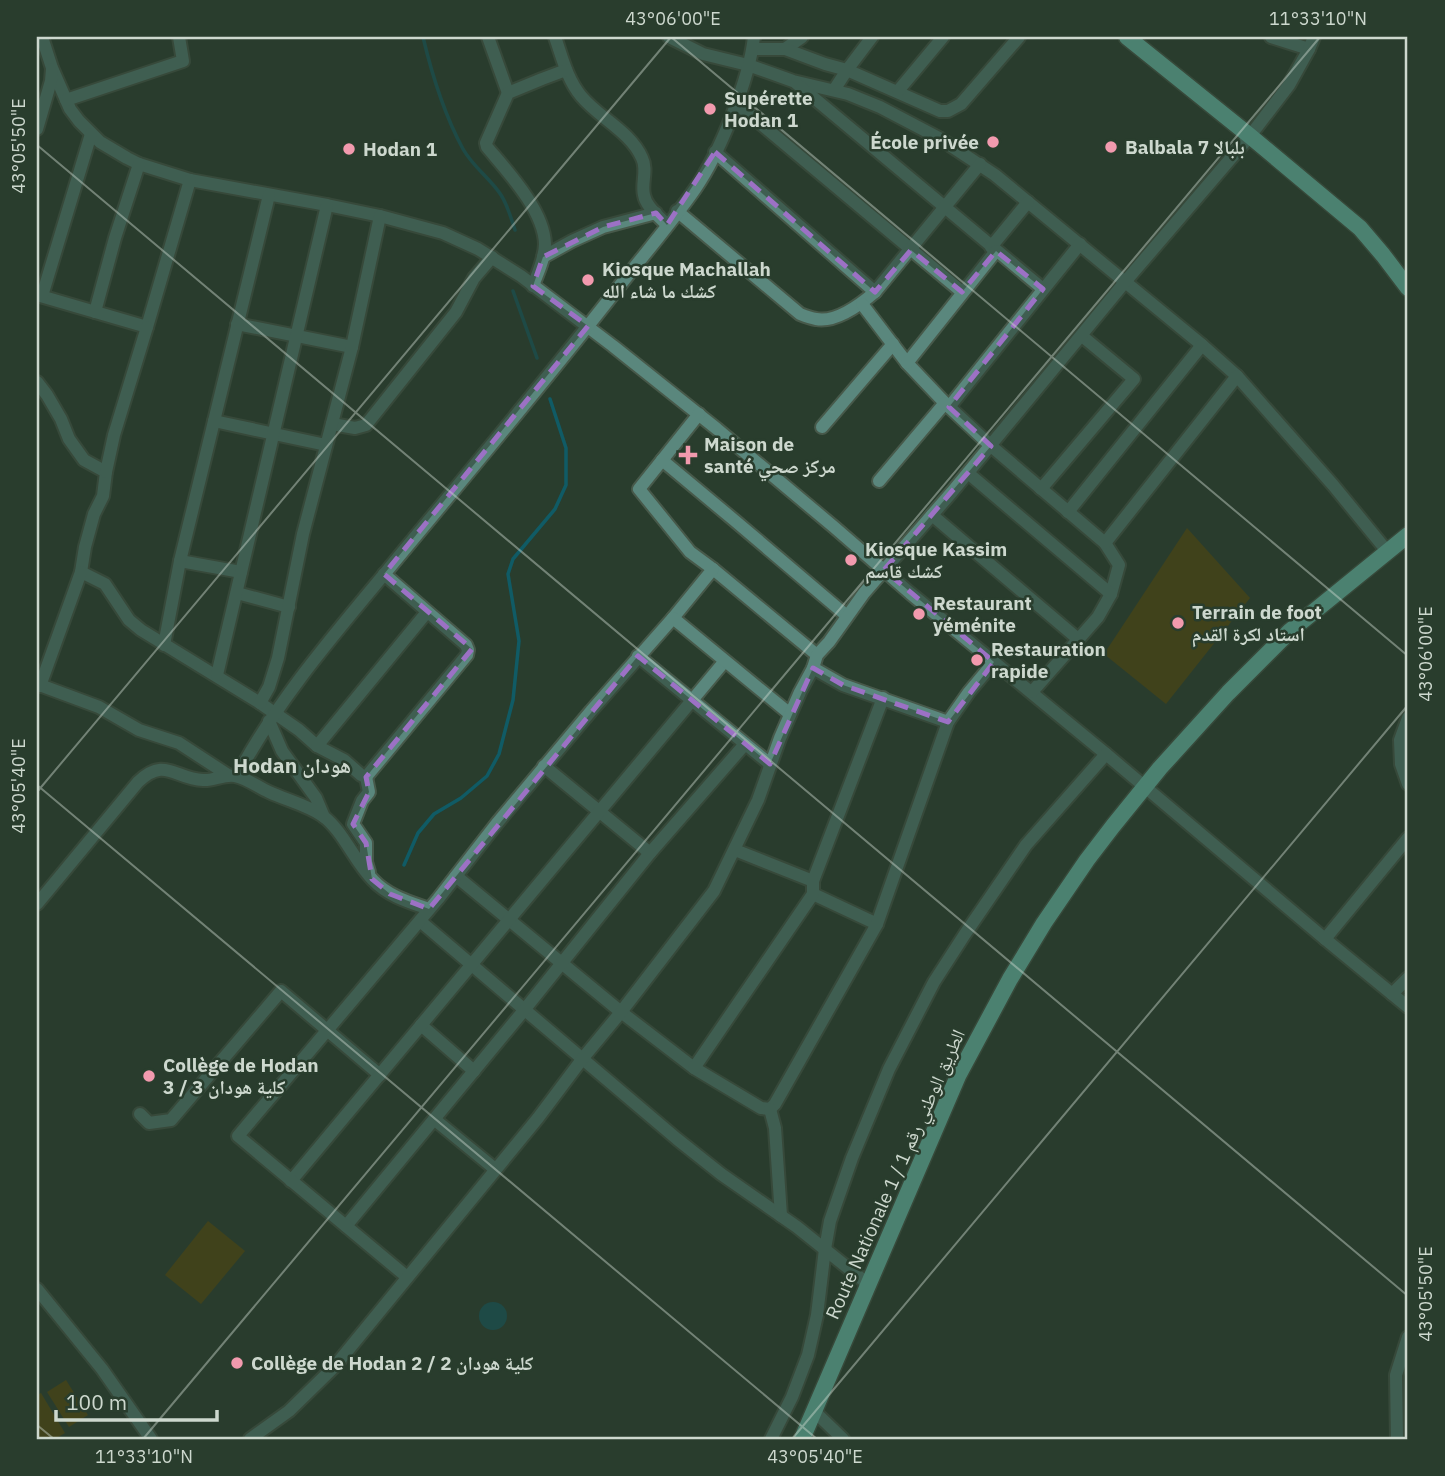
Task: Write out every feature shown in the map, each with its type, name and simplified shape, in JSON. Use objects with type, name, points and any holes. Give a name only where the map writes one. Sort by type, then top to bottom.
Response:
[{"type":"main road","points":[[1127,37],[1360,228],[1408,288]]},
{"type":"main road","name":"Route Nationale 1 / الطريق الوطني رقم 1","points":[[802,1439],[954,1086],[1010,979],[1044,923],[1087,860],[1145,786],[1210,712],[1290,631],[1408,535]]},
{"type":"street","points":[[42,37],[42,55],[52,68],[79,121],[106,146],[139,164],[190,180],[380,216],[443,233],[492,257],[533,285],[699,414],[1408,1007]]},
{"type":"street","points":[[66,100],[183,61],[179,37]]},
{"type":"street","points":[[488,37],[508,93]]},
{"type":"street","points":[[555,37],[566,70],[582,97],[620,131],[642,157],[645,165],[643,193],[649,206],[667,225]]},
{"type":"street","points":[[669,37],[683,41],[703,54],[848,94],[901,117],[980,164],[1237,376],[1334,485],[1387,551]]},
{"type":"street","points":[[785,49],[802,37]]},
{"type":"street","points":[[834,90],[872,37]]},
{"type":"street","points":[[898,91],[943,37]]},
{"type":"street","points":[[37,904],[148,773],[163,769],[203,780],[232,776],[328,641],[588,326],[696,187],[715,152],[736,103],[753,43],[785,49],[847,70],[940,111],[948,111],[961,104],[1019,37]]},
{"type":"street","points":[[250,1439],[289,1411],[321,1381],[538,1118],[715,891],[758,800],[790,714],[815,662],[847,616],[1250,136],[1289,85],[1312,43],[1271,37]]},
{"type":"street","points":[[37,129],[51,81],[52,68]]},
{"type":"street","points":[[533,285],[543,257],[545,242],[533,208],[486,143],[508,93],[566,70]]},
{"type":"street","points":[[793,81],[1043,289]]},
{"type":"street","points":[[736,103],[962,292]]},
{"type":"street","points":[[91,134],[39,295],[147,327]]},
{"type":"street","points":[[715,152],[876,292]]},
{"type":"street","points":[[95,312],[139,164]]},
{"type":"street","points":[[677,211],[800,314],[818,320],[841,315],[862,304],[876,292],[980,164]]},
{"type":"street","points":[[190,180],[114,435],[103,496],[94,514],[81,572],[38,685],[99,707],[139,730],[179,743],[232,776],[311,809],[324,817],[334,828],[372,879],[390,894],[429,909]]},
{"type":"street","points":[[164,645],[180,561],[269,195]]},
{"type":"street","points":[[907,363],[1028,202]]},
{"type":"street","points":[[217,675],[327,205]]},
{"type":"street","points":[[543,257],[603,227],[656,213]]},
{"type":"street","points":[[260,703],[273,677],[303,534],[352,348],[380,216]]},
{"type":"street","points":[[878,481],[947,405],[1080,244]]},
{"type":"street","points":[[332,424],[355,428],[366,425],[456,312],[474,278],[492,257]]},
{"type":"street","points":[[862,304],[907,363],[947,405],[1105,543],[1119,565],[1111,594],[1098,617],[1032,692]]},
{"type":"street","points":[[237,324],[352,348]]},
{"type":"street","points":[[1041,489],[1134,379],[1082,336]]},
{"type":"street","points":[[822,427],[893,344]]},
{"type":"street","points":[[1068,512],[1202,345]]},
{"type":"street","points":[[1105,543],[1237,376]]},
{"type":"street","points":[[37,382],[84,460],[106,472]]},
{"type":"street","points":[[699,414],[640,487],[640,491],[690,552],[713,569],[844,685],[948,722]]},
{"type":"street","points":[[214,421],[326,445]]},
{"type":"street","points":[[662,460],[847,616]]},
{"type":"street","points":[[968,472],[1111,594]]},
{"type":"street","points":[[932,515],[1077,639]]},
{"type":"street","points":[[180,561],[241,572]]},
{"type":"street","points":[[407,1277],[238,1136],[420,921],[544,766],[713,569]]},
{"type":"street","points":[[81,572],[105,584],[129,620],[164,645],[260,703],[272,717],[344,760],[366,777]]},
{"type":"street","points":[[366,777],[467,655],[468,650],[466,645],[384,574]]},
{"type":"street","points":[[237,593],[289,607]]},
{"type":"street","points":[[317,746],[426,612]]},
{"type":"street","points":[[673,618],[790,714]]},
{"type":"street","points":[[638,656],[770,764]]},
{"type":"street","points":[[292,1181],[724,662]]},
{"type":"street","points":[[770,1109],[877,924],[948,722],[994,662]]},
{"type":"street","points":[[695,1068],[813,888],[883,698]]},
{"type":"street","points":[[272,717],[282,751],[316,798],[324,817]]},
{"type":"street","points":[[1408,718],[1400,740],[1401,764],[1408,784]]},
{"type":"street","points":[[345,1226],[650,853],[745,744]]},
{"type":"street","points":[[771,1439],[792,1397],[808,1355],[817,1315],[830,1221],[852,1158],[889,1069],[934,982],[964,933],[1026,845],[1106,754]]},
{"type":"street","points":[[544,766],[650,853]]},
{"type":"street","points":[[366,777],[369,792],[362,801],[353,824],[366,843],[366,862],[372,879]]},
{"type":"street","points":[[1325,939],[1408,838]]},
{"type":"street","points":[[735,850],[813,888],[877,924]]},
{"type":"street","points":[[456,876],[621,1012],[695,1068],[761,1108],[770,1109]]},
{"type":"street","points":[[420,921],[677,1139],[869,1284]]},
{"type":"street","points":[[1392,994],[1408,978]]},
{"type":"street","points":[[139,1114],[149,1123],[171,1120],[281,991],[380,1075]]},
{"type":"street","points":[[421,1025],[474,1071]]},
{"type":"street","points":[[770,1109],[775,1128],[781,1216]]},
{"type":"street","points":[[434,1119],[495,1169]]},
{"type":"street","points":[[37,1289],[102,1368],[151,1439]]},
{"type":"street","points":[[1397,1439],[1396,1375],[1408,1337]]},
{"type":"street","points":[[814,1411],[843,1439]]},
{"type":"highlighted area","points":[[715,152],[875,292],[911,250],[962,292],[996,251],[1043,289],[949,407],[991,446],[884,570],[994,662],[948,722],[843,685],[813,668],[770,764],[638,656],[429,909],[390,894],[372,879],[366,843],[353,824],[369,792],[366,777],[472,649],[384,574],[588,326],[533,286],[543,257],[603,227],[656,213],[667,225]]},
{"type":"shaded area","points":[[1187,528],[1250,598],[1166,704],[1104,654]]},
{"type":"shaded area","points":[[208,1221],[245,1251],[201,1304],[165,1275]]},
{"type":"shaded area","points":[[66,1380],[88,1415],[69,1427],[47,1392]]},
{"type":"shaded area","points":[[41,1393],[65,1433],[55,1439],[37,1439],[37,1395]]},
{"type":"water","points":[[493,1302],[503,1306],[507,1316],[503,1326],[493,1330],[483,1326],[479,1316],[483,1306]]},
{"type":"waterway","points":[[423,37],[439,94],[456,136],[467,155],[501,195],[515,230]]},
{"type":"waterway","points":[[513,291],[537,358]]},
{"type":"waterway","points":[[404,865],[418,833],[434,814],[461,798],[487,776],[499,754],[513,700],[519,641],[508,574],[513,559],[555,509],[566,485],[566,448],[550,399]]},
{"type":"place","name":"Supérette Hodan 1","points":[[710,109]]},
{"type":"place","name":"École privée","points":[[993,142]]},
{"type":"place","name":"Balbala 7 بلبالا","points":[[1111,147]]},
{"type":"place","name":"Hodan 1","points":[[349,149]]},
{"type":"place","name":"Kiosque Machallah كشك ما شاء الله","points":[[588,280]]},
{"type":"place","name":"Maison de santé مركز صحي","points":[[688,455]]},
{"type":"place","name":"Kiosque Kassim كشك قاسم","points":[[851,560]]},
{"type":"place","name":"Restaurant yéménite","points":[[919,614]]},
{"type":"place","name":"Terrain de foot استاد لكرة القدم","points":[[1178,623]]},
{"type":"place","name":"Restauration rapide","points":[[977,660]]},
{"type":"place","name":"Collège de Hodan 3 / كلية هودان 3","points":[[149,1076]]},
{"type":"place","name":"Collège de Hodan 2 / كلية هودان 2","points":[[237,1363]]},
{"type":"district","name":"Hodan هودان","points":[[292,766]]}]
